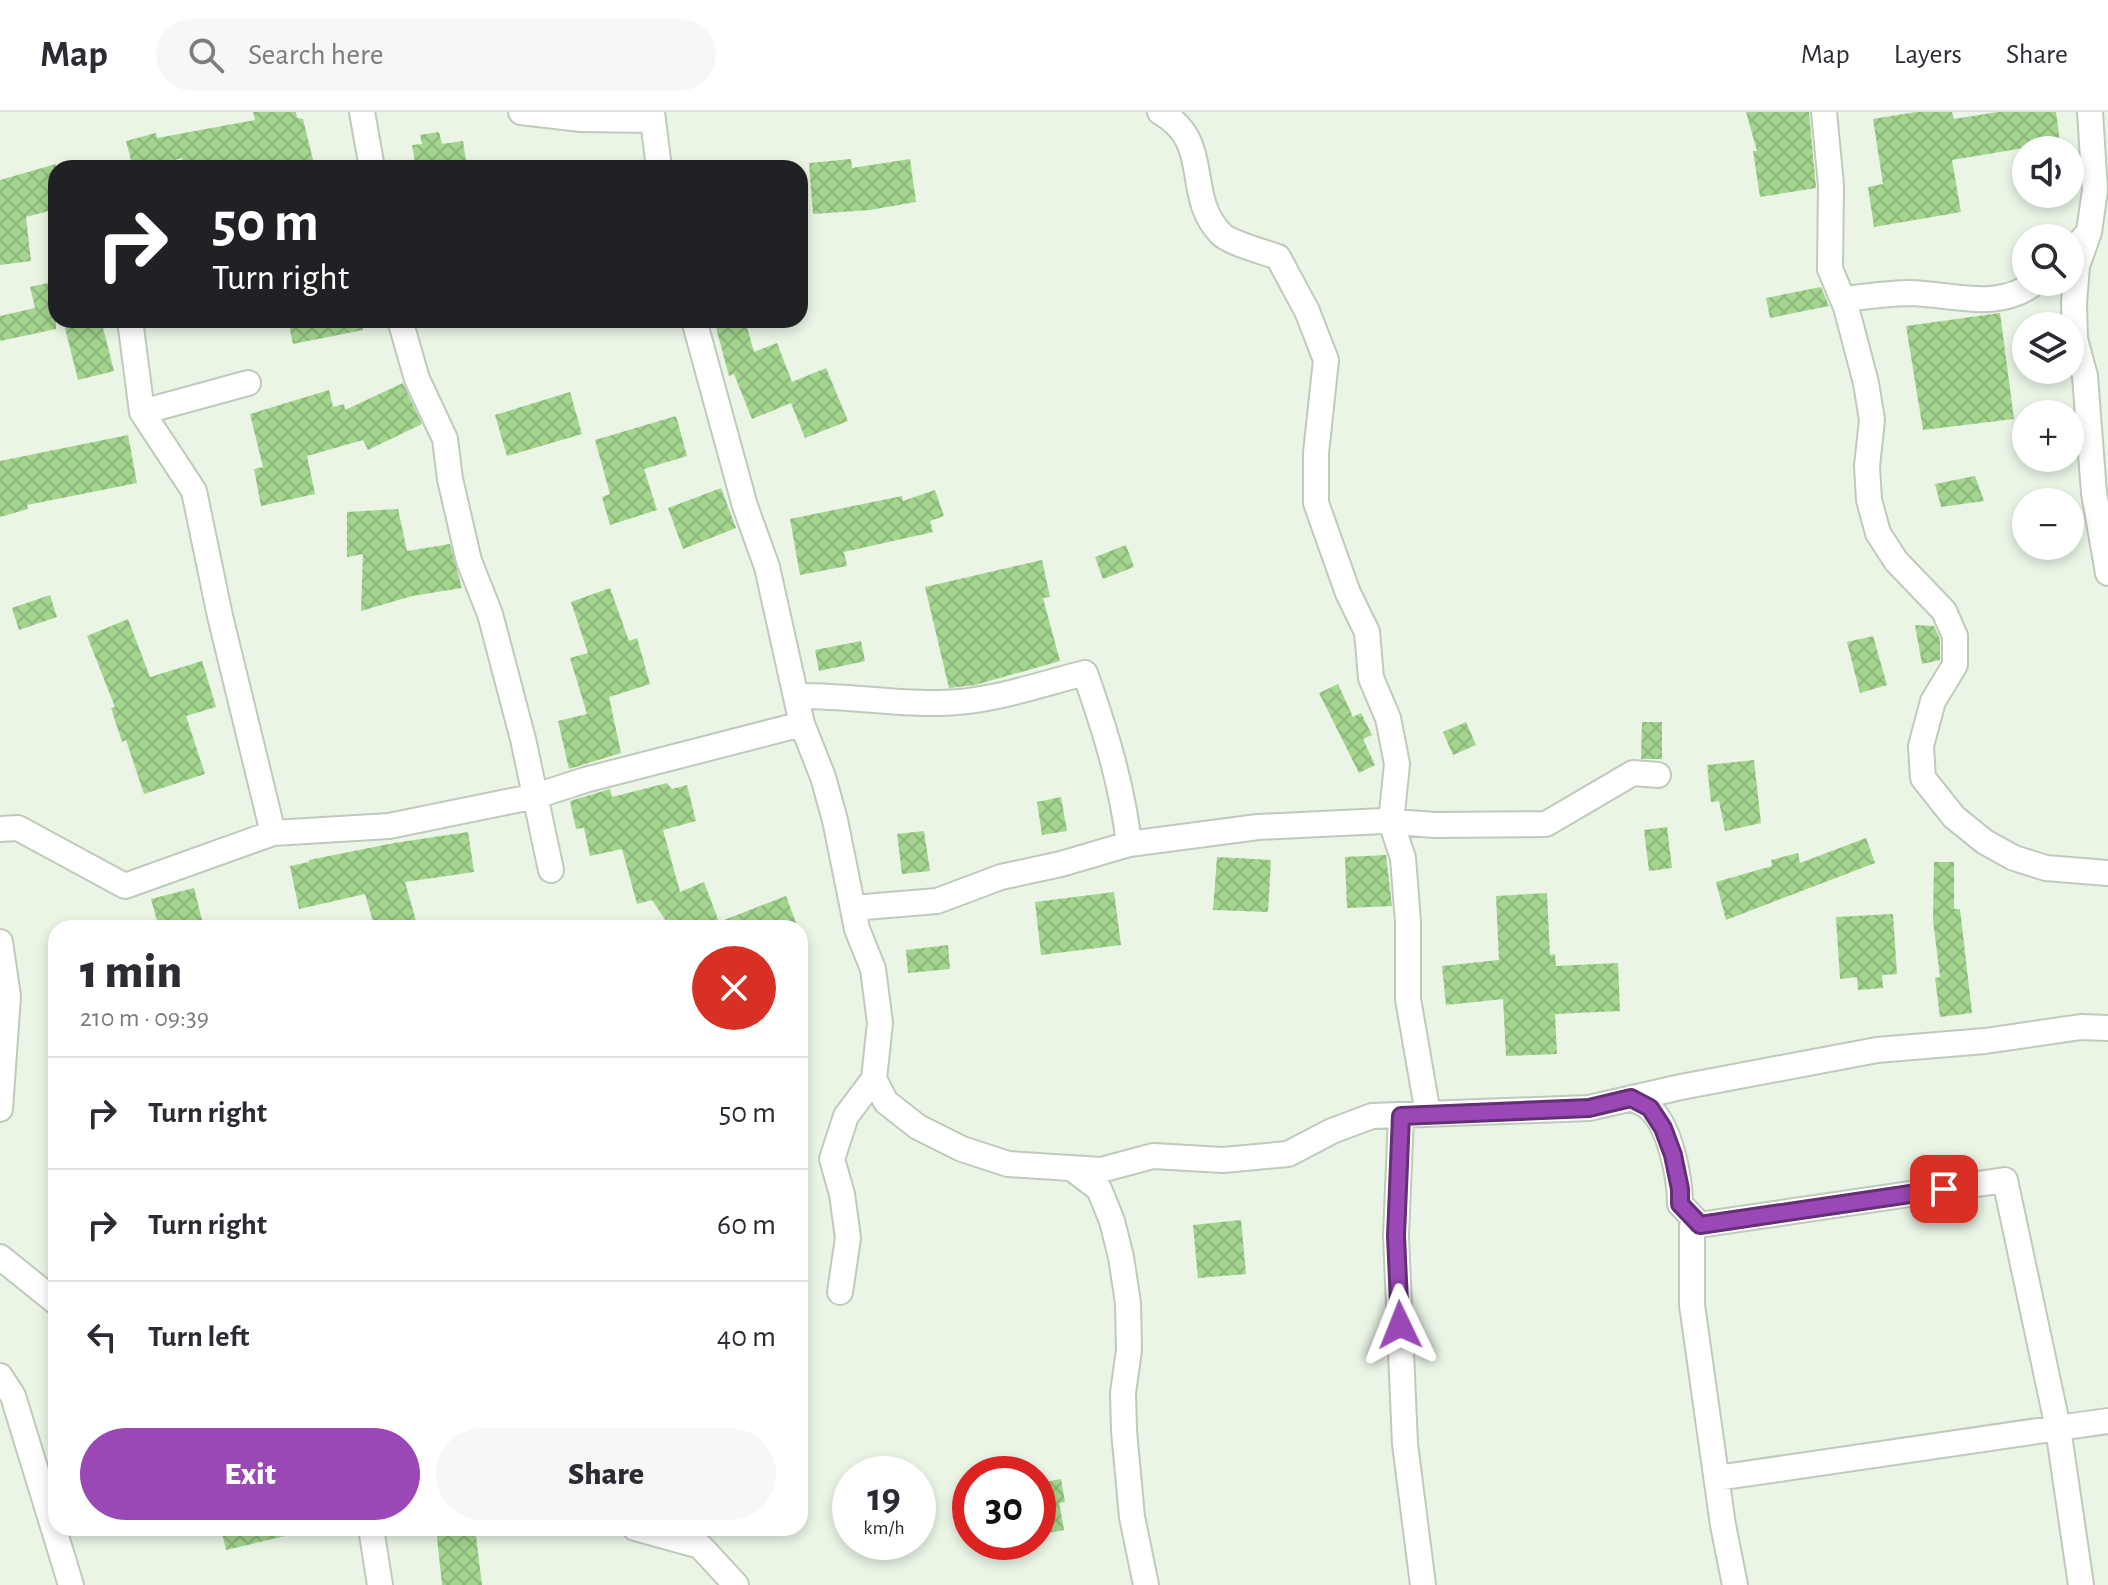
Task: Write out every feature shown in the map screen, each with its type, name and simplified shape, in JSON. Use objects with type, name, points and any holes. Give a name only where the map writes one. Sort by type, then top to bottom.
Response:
[{"type":"street","points":[[362,112],[371,160]]},
{"type":"street","points":[[521,112],[581,119],[653,116],[658,160]]},
{"type":"street","points":[[1160,112],[1170,118],[1194,149],[1202,205],[1222,236],[1278,257],[1307,311],[1326,360],[1316,453],[1316,503],[1348,593],[1367,632],[1371,678],[1388,718],[1397,764],[1391,822],[1403,858],[1408,922],[1408,999],[1428,1114]]},
{"type":"street","points":[[1824,112],[1831,185],[1830,269],[1843,299],[1866,383],[1872,420],[1867,466],[1869,500],[1878,533],[1896,561],[1944,611],[1955,636],[1955,665],[1933,701],[1921,746],[1923,778],[1954,817],[1985,842],[2014,858],[2046,868],[2108,873]]},
{"type":"street","points":[[2090,112],[2095,190],[2089,232],[2077,266],[2075,339],[2085,376],[2094,493],[2108,573]]},
{"type":"street","points":[[2084,238],[2089,232]]},
{"type":"street","points":[[1843,299],[1911,293],[1960,300],[1993,299],[2012,294]]},
{"type":"street","points":[[131,328],[142,412],[194,491],[220,616],[273,833]]},
{"type":"street","points":[[402,328],[417,379],[445,439],[450,479],[469,561],[490,614],[536,796],[551,870]]},
{"type":"street","points":[[696,328],[745,506],[767,567],[802,724],[823,777],[857,929],[873,969],[880,1023],[874,1079],[846,1116],[832,1159],[842,1194],[848,1238],[840,1292]]},
{"type":"street","points":[[142,412],[248,383]]},
{"type":"street","points":[[796,696],[839,695],[941,703],[987,698],[1085,673],[1116,765],[1129,844]]},
{"type":"street","points":[[0,829],[18,828],[125,886],[273,833],[389,826],[536,796],[585,780],[802,724]]},
{"type":"street","points":[[853,908],[937,901],[1001,877],[1129,844],[1258,827],[1391,822],[1435,825],[1546,824],[1633,773],[1658,775]]},
{"type":"street","points":[[0,942],[8,996],[0,1109]]},
{"type":"street","points":[[874,1079],[886,1102],[918,1127],[962,1149],[1008,1164],[1101,1170],[1153,1156],[1223,1160],[1288,1154],[1332,1131],[1372,1116],[1589,1108],[1877,1050],[1985,1041],[2081,1027],[2108,1028]]},
{"type":"street","points":[[1631,1098],[1650,1108],[1663,1128],[1673,1155],[1680,1204],[1700,1225]]},
{"type":"street","points":[[1401,1116],[1396,1236],[1405,1444],[1423,1585]]},
{"type":"street","points":[[1074,1170],[1099,1189],[1112,1221],[1121,1257],[1129,1334],[1123,1393],[1124,1431],[1132,1517],[1146,1585]]},
{"type":"street","points":[[1735,1585],[1692,1305],[1692,1226],[2005,1180],[2058,1428],[2081,1585]]},
{"type":"street","points":[[0,1257],[48,1296]]},
{"type":"street","points":[[0,1376],[13,1396],[48,1510]]},
{"type":"street","points":[[1717,1478],[2108,1421]]},
{"type":"street","points":[[56,1536],[71,1585]]},
{"type":"street","points":[[372,1536],[380,1585]]},
{"type":"street","points":[[664,1536],[700,1546],[736,1585]]},
{"type":"building","points":[[253,112],[296,112],[297,118],[303,119],[313,160],[131,160],[126,141],[156,133],[157,138],[255,120]]},
{"type":"building","points":[[1746,112],[1809,112],[1816,188],[1760,197],[1753,151],[1757,151]]},
{"type":"building","points":[[1916,112],[1952,112],[1954,119],[1998,112],[2056,112],[2059,136],[2012,136],[2012,150],[1952,160],[1961,212],[1874,227],[1868,187],[1883,184],[1873,119]]},
{"type":"building","points":[[439,132],[442,144],[463,141],[466,160],[415,160],[412,145],[422,144],[420,135]]},
{"type":"building","points":[[851,159],[852,168],[910,159],[916,202],[870,210],[813,214],[809,163]]},
{"type":"building","points":[[48,166],[48,211],[26,217],[31,261],[0,265],[0,180]]},
{"type":"building","points":[[48,283],[48,328],[56,329],[0,341],[0,316],[35,308],[30,287]]},
{"type":"building","points":[[1821,287],[1829,306],[1770,318],[1766,298]]},
{"type":"building","points":[[2000,313],[2012,419],[1923,430],[1906,326]]},
{"type":"building","points":[[65,328],[103,328],[114,371],[78,380]]},
{"type":"building","points":[[290,328],[363,328],[363,330],[293,344]]},
{"type":"building","points":[[716,328],[747,328],[754,352],[777,343],[792,382],[826,368],[848,421],[805,438],[791,403],[752,419],[734,374],[729,376]]},
{"type":"building","points":[[403,383],[422,424],[368,450],[363,440],[307,456],[315,494],[261,506],[254,469],[263,467],[250,414],[329,390],[333,407],[344,404],[345,410]]},
{"type":"building","points":[[570,392],[582,434],[507,456],[495,415]]},
{"type":"building","points":[[676,416],[687,456],[644,469],[657,510],[610,525],[602,497],[610,494],[595,440]]},
{"type":"building","points":[[128,435],[137,483],[27,505],[28,509],[0,517],[0,461]]},
{"type":"building","points":[[1975,476],[1984,501],[1941,507],[1935,484]]},
{"type":"building","points":[[721,488],[736,528],[683,549],[668,508]]},
{"type":"building","points":[[935,490],[944,516],[930,521],[933,532],[844,552],[847,566],[800,575],[790,519],[902,496],[903,501]]},
{"type":"building","points":[[398,509],[407,551],[450,544],[462,588],[412,596],[361,611],[363,554],[347,557],[347,512]]},
{"type":"building","points":[[1126,545],[1134,567],[1103,579],[1095,557]]},
{"type":"building","points":[[1042,560],[1050,597],[1043,598],[1060,661],[975,685],[949,688],[925,587]]},
{"type":"building","points":[[610,588],[629,641],[637,638],[650,684],[609,697],[621,753],[569,769],[558,721],[587,714],[570,658],[588,653],[571,602]]},
{"type":"building","points":[[50,595],[57,617],[19,630],[12,608]]},
{"type":"building","points":[[128,619],[150,677],[202,661],[216,707],[186,716],[205,774],[144,794],[126,740],[122,742],[111,708],[115,707],[87,636]]},
{"type":"building","points":[[1915,625],[1934,626],[1940,639],[1940,660],[1922,664]]},
{"type":"building","points":[[1873,636],[1887,685],[1860,693],[1847,642]]},
{"type":"building","points":[[861,641],[865,661],[819,671],[815,650]]},
{"type":"building","points":[[1338,684],[1353,717],[1361,713],[1372,735],[1363,739],[1375,765],[1359,773],[1319,693]]},
{"type":"building","points":[[1466,722],[1476,745],[1453,755],[1443,732]]},
{"type":"building","points":[[1642,722],[1662,722],[1662,759],[1641,759]]},
{"type":"building","points":[[1754,760],[1761,823],[1725,831],[1719,801],[1711,802],[1707,765]]},
{"type":"building","points":[[667,783],[672,789],[687,785],[696,821],[663,830],[680,892],[704,882],[718,920],[665,920],[652,900],[637,904],[622,849],[590,856],[584,828],[576,829],[570,801],[610,789],[612,797]]},
{"type":"building","points":[[1061,797],[1067,831],[1042,835],[1037,802]]},
{"type":"building","points":[[1667,827],[1672,868],[1649,871],[1644,830]]},
{"type":"building","points":[[924,831],[930,871],[902,874],[897,834]]},
{"type":"building","points":[[468,832],[474,872],[405,882],[416,920],[373,920],[365,894],[299,909],[290,866],[394,843]]},
{"type":"building","points":[[1866,838],[1875,863],[1726,920],[1716,882],[1772,866],[1771,860],[1798,853],[1800,863]]},
{"type":"building","points":[[1386,855],[1392,906],[1347,908],[1345,857]]},
{"type":"building","points":[[1217,857],[1271,860],[1268,912],[1213,910]]},
{"type":"building","points":[[1934,862],[1954,862],[1954,909],[1960,909],[1972,1013],[1940,1017],[1935,978],[1940,977],[1933,920]]},
{"type":"building","points":[[194,888],[202,920],[157,920],[151,899]]},
{"type":"building","points":[[1114,892],[1121,945],[1041,955],[1035,902]]},
{"type":"building","points":[[1547,893],[1550,955],[1555,954],[1556,966],[1618,963],[1620,1011],[1555,1014],[1557,1054],[1506,1056],[1503,999],[1446,1005],[1442,966],[1499,960],[1496,896]]},
{"type":"building","points":[[786,896],[795,920],[724,920]]},
{"type":"building","points":[[1893,914],[1897,974],[1882,975],[1883,988],[1858,990],[1857,977],[1840,979],[1836,917]]},
{"type":"building","points":[[948,945],[950,969],[908,973],[906,950]]},
{"type":"building","points":[[1241,1220],[1246,1274],[1198,1278],[1193,1225]]},
{"type":"building","points":[[1061,1479],[1065,1502],[1059,1503],[1064,1530],[1056,1532],[1056,1480]]},
{"type":"building","points":[[223,1536],[285,1536],[226,1550]]},
{"type":"building","points":[[437,1536],[476,1536],[482,1585],[442,1585]]},
{"type":"route","points":[[1400,1325],[1396,1236],[1401,1116],[1589,1108],[1631,1098],[1650,1108],[1663,1128],[1673,1155],[1680,1204],[1700,1225],[1944,1189]]}]
